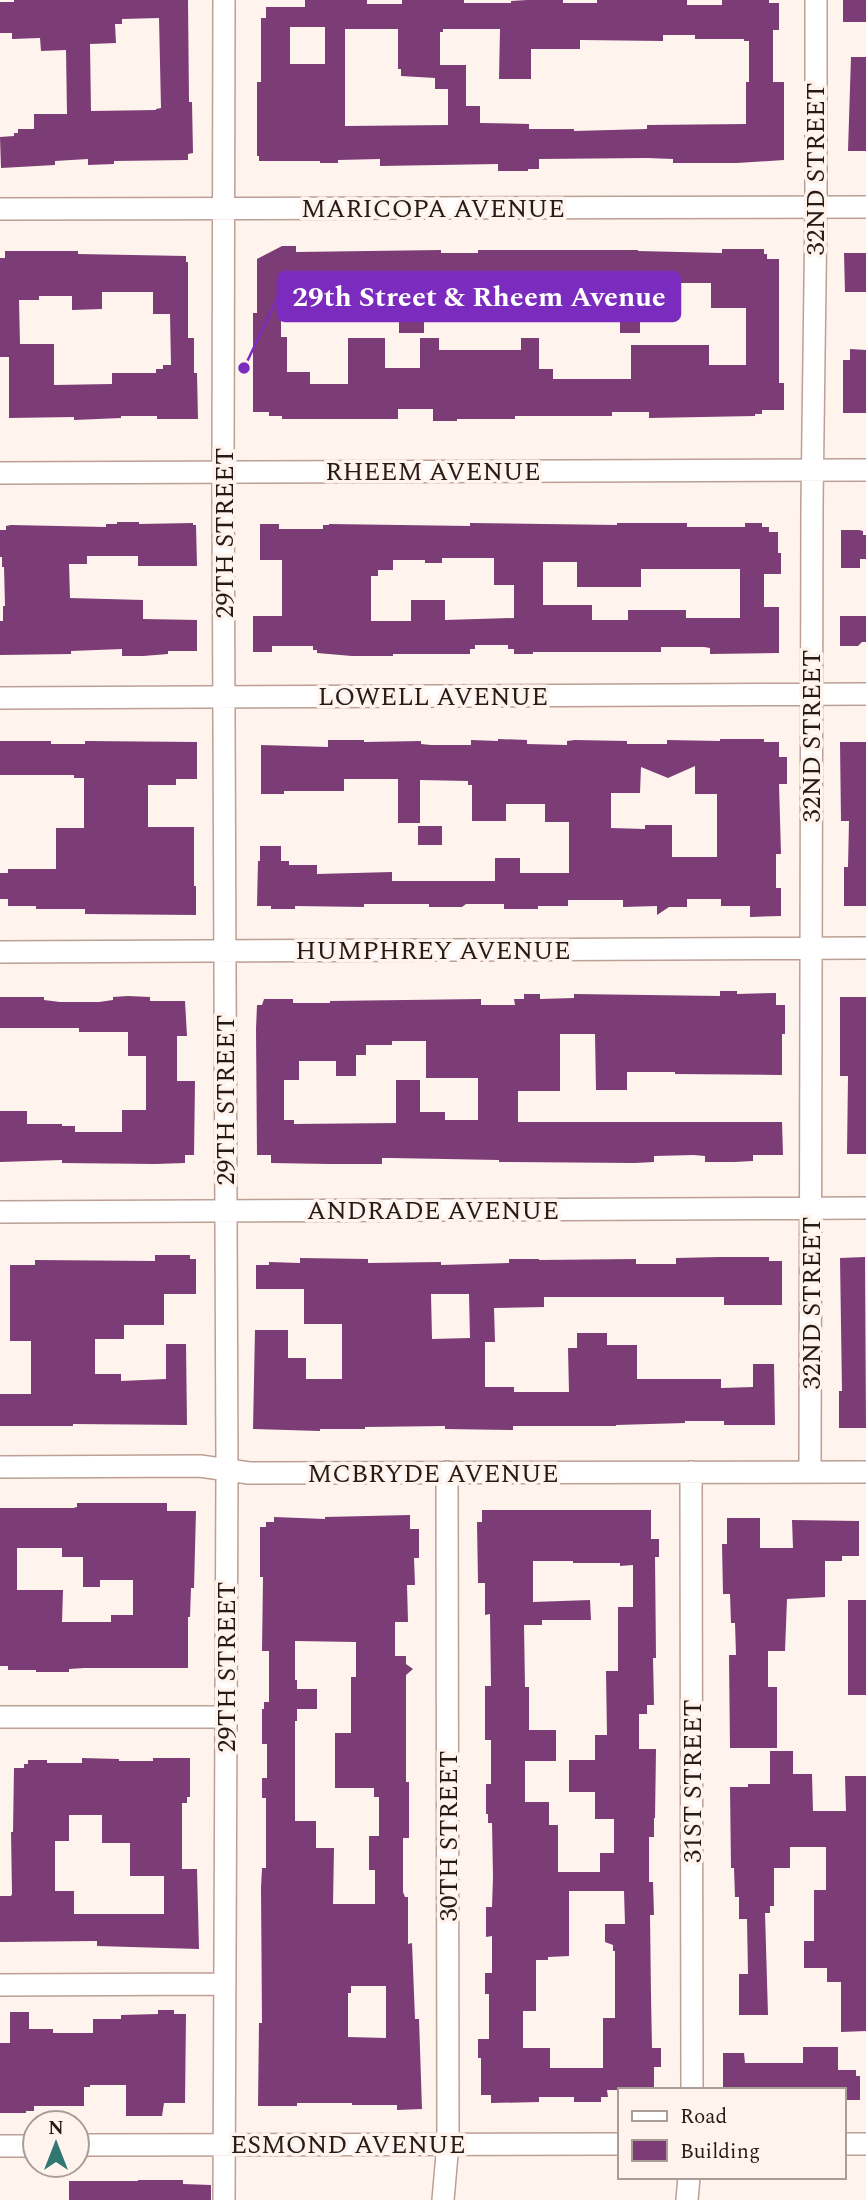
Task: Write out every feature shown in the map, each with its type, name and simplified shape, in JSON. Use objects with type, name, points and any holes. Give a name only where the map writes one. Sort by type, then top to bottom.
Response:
[{"type":"street","name":"29TH STREET","points":[[224,0],[223,472],[228,1470],[224,2200]]},
{"type":"street","name":"32ND STREET","points":[[810,1471],[811,694],[816,0]]},
{"type":"street","name":"MARICOPA AVENUE","points":[[0,209],[866,207]]},
{"type":"street","name":"RHEEM AVENUE","points":[[0,473],[866,470]]},
{"type":"street","name":"LOWELL AVENUE","points":[[0,698],[866,694]]},
{"type":"street","name":"HUMPHREY AVENUE","points":[[0,952],[866,948]]},
{"type":"street","name":"ANDRADE AVENUE","points":[[0,1212],[866,1208]]},
{"type":"street","name":"MCBRYDE AVENUE","points":[[0,1467],[200,1466],[249,1473],[866,1472]]},
{"type":"street","name":"30TH STREET","points":[[443,2200],[448,2143],[447,1472]]},
{"type":"street","name":"31ST STREET","points":[[691,1472],[692,2088]]},
{"type":"street","points":[[0,1717],[225,1717]]},
{"type":"street","points":[[0,1985],[224,1984]]},
{"type":"street","name":"ESMOND AVENUE","points":[[91,2145],[618,2144]]},
{"type":"street","points":[[845,2144],[866,2144]]},
{"type":"street","points":[[0,2146],[21,2146]]},
{"type":"street","points":[[687,2200],[689,2179]]},
{"type":"building","points":[[188,0],[189,102],[192,102],[193,153],[188,154],[188,160],[114,161],[114,164],[88,165],[88,159],[55,161],[55,165],[1,168],[0,137],[14,136],[18,129],[34,129],[34,114],[67,114],[66,50],[41,51],[40,38],[12,39],[12,33],[0,33],[0,2]],"holes":[[[159,18],[161,108],[91,111],[90,44],[116,43],[115,24],[122,24],[122,19]]]},
{"type":"building","points":[[305,0],[367,0],[367,4],[402,4],[402,0],[511,3],[563,0],[563,3],[597,3],[597,0],[687,0],[687,5],[722,5],[722,0],[769,0],[769,3],[779,3],[779,30],[773,30],[773,82],[784,82],[784,160],[673,163],[673,159],[647,158],[539,159],[539,169],[528,171],[498,171],[498,164],[380,166],[380,159],[338,160],[338,163],[259,161],[257,82],[261,82],[261,18],[266,18],[266,7],[305,7]],"holes":[[[290,27],[325,27],[325,64],[290,64]],[[345,29],[398,29],[398,69],[401,69],[401,76],[435,78],[435,89],[448,89],[448,125],[345,126]],[[443,29],[500,29],[499,79],[531,79],[531,49],[580,49],[580,40],[663,41],[663,35],[695,35],[695,39],[744,39],[749,41],[746,124],[647,125],[647,129],[574,131],[529,129],[529,124],[480,123],[480,106],[466,106],[466,65],[440,65],[440,32],[443,32]]]},
{"type":"building","points":[[843,0],[866,0],[866,22],[843,22]]},
{"type":"building","points":[[851,57],[866,57],[866,151],[848,151]]},
{"type":"building","points":[[282,246],[296,246],[296,252],[441,250],[441,253],[478,253],[478,250],[638,250],[722,253],[722,249],[764,249],[767,259],[779,259],[779,383],[784,383],[784,410],[762,410],[762,414],[755,416],[649,418],[649,412],[612,412],[612,416],[515,416],[515,419],[457,421],[433,421],[433,409],[398,409],[398,419],[282,419],[282,416],[269,416],[269,412],[253,412],[253,313],[257,313],[257,259]],"holes":[[[677,283],[711,283],[711,308],[746,308],[746,365],[709,365],[709,345],[631,345],[631,379],[553,379],[553,369],[539,369],[539,338],[521,338],[521,350],[439,350],[439,338],[420,338],[420,368],[385,368],[385,338],[348,338],[348,384],[310,384],[310,372],[287,372],[287,337],[281,337],[281,298],[296,298],[296,290],[399,290],[399,333],[424,333],[424,290],[479,289],[479,284],[597,285],[597,314],[620,314],[620,333],[640,333],[640,309],[677,309]]]},
{"type":"building","points":[[5,251],[186,256],[188,338],[194,338],[198,419],[157,419],[157,416],[74,420],[74,417],[9,418],[9,357],[0,357],[0,258],[5,258]],"holes":[[[102,292],[153,292],[153,314],[170,314],[171,365],[163,365],[163,369],[156,369],[156,373],[112,373],[112,384],[54,385],[54,344],[20,344],[19,300],[39,300],[39,296],[72,296],[72,310],[102,309]]]},
{"type":"building","points":[[844,253],[866,253],[866,292],[845,292]]},
{"type":"building","points":[[850,349],[866,350],[866,413],[843,413],[843,360],[850,360]]},
{"type":"building","points":[[193,523],[196,525],[197,566],[138,566],[138,556],[87,556],[87,564],[69,564],[70,598],[143,600],[143,619],[197,620],[197,651],[168,651],[168,654],[143,656],[122,656],[122,649],[71,651],[71,654],[0,655],[0,621],[3,621],[5,606],[0,530],[6,530],[6,526],[11,525],[106,527],[106,524]]},
{"type":"building","points":[[470,523],[687,523],[687,527],[745,527],[745,523],[762,523],[762,527],[769,527],[769,532],[778,532],[778,553],[781,553],[781,574],[764,574],[764,607],[779,607],[779,653],[710,654],[710,648],[704,647],[661,647],[661,652],[514,654],[514,649],[508,649],[508,645],[475,645],[475,649],[470,649],[470,654],[352,656],[317,653],[313,646],[272,646],[272,652],[253,652],[253,616],[282,616],[282,560],[260,560],[260,524],[279,524],[279,529],[323,529],[323,525],[329,524],[470,526]],"holes":[[[442,558],[494,558],[494,585],[514,585],[514,618],[445,620],[445,600],[411,600],[411,621],[371,621],[371,576],[378,576],[378,570],[393,570],[393,560],[442,563]],[[543,562],[577,562],[577,587],[641,587],[641,569],[740,569],[740,618],[686,618],[686,610],[628,610],[628,620],[592,620],[592,605],[543,605]]]},
{"type":"building","points":[[841,530],[859,530],[866,535],[866,559],[860,559],[860,568],[841,568]]},
{"type":"building","points":[[840,616],[866,616],[866,642],[858,646],[840,646]]},
{"type":"building","points":[[720,739],[764,739],[764,742],[779,742],[779,757],[787,757],[787,784],[779,784],[781,854],[776,854],[776,888],[781,888],[781,916],[750,917],[750,906],[721,906],[721,899],[687,899],[687,907],[669,907],[657,915],[657,906],[623,907],[623,900],[568,900],[568,906],[538,906],[538,909],[504,909],[504,904],[429,907],[429,904],[364,904],[364,907],[295,906],[295,909],[257,906],[260,846],[281,846],[281,861],[289,861],[289,865],[317,865],[317,874],[392,872],[392,881],[495,881],[495,858],[520,858],[520,873],[569,873],[569,822],[545,822],[545,804],[506,804],[506,821],[472,821],[472,785],[468,785],[468,781],[420,780],[420,823],[398,823],[398,779],[344,779],[344,791],[284,791],[284,794],[261,794],[261,745],[328,747],[328,740],[421,741],[421,744],[431,745],[471,745],[471,740],[527,740],[527,744],[567,745],[567,741],[575,740],[627,741],[627,744],[667,744],[667,740]],"holes":[[[695,766],[695,794],[717,794],[717,857],[672,857],[672,825],[645,825],[645,829],[611,828],[611,793],[640,793],[641,767],[668,778]]]},
{"type":"building","points":[[0,741],[51,741],[51,744],[85,744],[85,741],[197,742],[197,779],[176,779],[176,785],[148,785],[148,827],[194,827],[196,915],[85,914],[85,909],[8,906],[8,899],[0,899],[0,873],[8,873],[8,869],[56,869],[56,828],[84,828],[84,778],[74,778],[74,775],[0,775]]},
{"type":"building","points":[[840,742],[866,742],[866,906],[844,906],[844,867],[848,867],[849,821],[841,821]]},
{"type":"building","points":[[418,826],[442,826],[442,845],[418,845]]},
{"type":"building","points":[[720,991],[737,991],[737,994],[776,993],[776,1005],[785,1005],[782,1075],[627,1072],[627,1090],[596,1090],[595,1034],[560,1034],[560,1091],[518,1091],[518,1122],[782,1122],[783,1155],[753,1155],[753,1161],[734,1162],[705,1162],[705,1156],[694,1155],[654,1156],[654,1162],[635,1163],[382,1158],[382,1164],[329,1164],[271,1163],[271,1155],[257,1155],[257,1005],[262,1005],[264,999],[293,999],[293,1003],[330,1003],[481,999],[481,1005],[515,1005],[514,999],[524,999],[524,994],[540,994],[540,999],[574,998],[574,994],[720,996]],"holes":[[[392,1041],[426,1041],[426,1078],[478,1078],[478,1120],[445,1120],[445,1112],[420,1112],[420,1080],[396,1080],[396,1123],[294,1124],[294,1120],[284,1120],[284,1080],[299,1080],[299,1061],[336,1061],[336,1076],[356,1076],[356,1055],[366,1055],[366,1045],[392,1045]]]},
{"type":"building","points":[[128,996],[150,997],[150,1001],[185,1001],[187,1036],[177,1036],[177,1081],[195,1081],[194,1155],[185,1155],[185,1163],[62,1163],[62,1160],[0,1162],[0,1111],[27,1111],[27,1124],[75,1126],[75,1132],[122,1132],[122,1110],[146,1110],[146,1056],[128,1056],[128,1032],[79,1032],[79,1028],[0,1028],[0,997],[44,997],[44,1000],[60,1002],[99,1002]]},
{"type":"building","points":[[840,997],[866,997],[866,1154],[847,1154],[848,1076],[840,1076]]},
{"type":"building","points":[[155,1255],[190,1255],[190,1259],[196,1259],[196,1294],[164,1294],[164,1325],[124,1325],[124,1339],[95,1339],[95,1374],[121,1374],[121,1381],[166,1379],[166,1344],[186,1344],[187,1425],[0,1426],[0,1394],[31,1394],[31,1341],[10,1341],[10,1265],[35,1265],[35,1260],[155,1261]]},
{"type":"building","points":[[769,1257],[769,1261],[782,1261],[782,1305],[724,1305],[724,1297],[544,1297],[544,1307],[494,1308],[495,1342],[485,1342],[485,1387],[514,1387],[514,1392],[569,1392],[568,1348],[577,1348],[577,1333],[607,1333],[607,1345],[637,1345],[637,1379],[721,1379],[721,1388],[753,1387],[753,1364],[774,1364],[775,1425],[724,1425],[724,1421],[685,1421],[616,1426],[513,1426],[513,1430],[445,1429],[445,1426],[365,1427],[320,1431],[253,1429],[255,1330],[288,1330],[288,1358],[306,1358],[306,1379],[342,1379],[342,1324],[304,1324],[304,1289],[256,1289],[256,1265],[269,1265],[269,1262],[300,1263],[300,1258],[368,1259],[368,1263],[441,1262],[441,1265],[509,1263],[509,1259],[636,1259],[636,1264],[676,1264],[676,1258]],"holes":[[[431,1294],[469,1294],[470,1338],[432,1339]]]},
{"type":"building","points":[[865,1257],[866,1428],[839,1428],[839,1391],[842,1391],[840,1258]]},
{"type":"building","points":[[77,1503],[167,1503],[167,1511],[196,1511],[194,1588],[191,1588],[188,1617],[188,1668],[84,1668],[69,1669],[69,1672],[36,1672],[8,1670],[8,1666],[0,1666],[0,1508],[77,1507]],"holes":[[[17,1548],[62,1548],[62,1557],[83,1557],[83,1587],[100,1587],[100,1580],[133,1580],[133,1615],[111,1615],[111,1622],[62,1622],[63,1590],[17,1590]]]},
{"type":"building","points":[[482,1510],[651,1510],[651,1539],[659,1539],[659,1557],[655,1557],[654,1705],[647,1705],[647,1714],[639,1714],[639,1749],[656,1749],[654,1837],[649,1837],[649,1882],[653,1882],[654,1915],[650,1915],[652,2048],[661,2048],[661,2067],[654,2067],[654,2088],[607,2090],[608,2097],[601,2097],[601,2102],[574,2102],[574,2097],[539,2097],[539,2102],[491,2103],[491,2095],[481,2095],[478,2039],[489,2039],[489,1994],[485,1994],[485,1973],[492,1973],[492,1936],[486,1937],[486,1907],[492,1907],[493,1877],[492,1823],[488,1823],[486,1814],[486,1784],[491,1784],[491,1740],[485,1740],[485,1686],[491,1686],[490,1614],[485,1615],[485,1583],[478,1583],[477,1522],[482,1522]],"holes":[[[533,1561],[633,1565],[633,1607],[618,1607],[618,1671],[606,1671],[607,1735],[595,1735],[595,1760],[569,1760],[569,1792],[595,1792],[595,1819],[614,1819],[614,1853],[600,1853],[600,1872],[558,1872],[558,1825],[549,1825],[549,1802],[525,1802],[525,1761],[556,1761],[556,1730],[529,1730],[524,1625],[542,1625],[542,1620],[591,1620],[590,1600],[533,1602]],[[569,1891],[624,1891],[625,1924],[605,1924],[605,1942],[613,1945],[615,1951],[615,2018],[603,2018],[603,2068],[550,2068],[550,2048],[523,2048],[523,2011],[536,2011],[536,1960],[569,1956]]]},
{"type":"building","points":[[410,1515],[410,1529],[419,1529],[419,1558],[414,1558],[415,1585],[407,1585],[408,1622],[395,1622],[395,1656],[406,1656],[406,1664],[413,1669],[406,1675],[409,1838],[403,1838],[403,1892],[405,1897],[408,1897],[408,1944],[412,1943],[415,2019],[419,2019],[422,2109],[397,2110],[397,2105],[352,2103],[258,2106],[259,2023],[262,2023],[261,1888],[262,1868],[266,1868],[266,1798],[262,1798],[262,1778],[267,1778],[267,1744],[262,1744],[262,1709],[264,1702],[269,1702],[269,1651],[262,1651],[263,1577],[260,1577],[260,1527],[266,1527],[266,1522],[274,1522],[274,1517]],"holes":[[[295,1641],[356,1642],[356,1677],[351,1677],[351,1733],[335,1733],[335,1788],[374,1788],[374,1797],[379,1797],[379,1836],[369,1836],[369,1870],[375,1870],[375,1904],[333,1904],[334,1848],[316,1848],[316,1821],[295,1821],[297,1709],[317,1709],[317,1689],[297,1689]],[[351,1986],[386,1986],[386,2038],[348,2037],[348,1993],[351,1993]]]},
{"type":"building","points":[[727,1518],[760,1518],[760,1548],[793,1548],[792,1520],[859,1521],[859,1556],[842,1556],[842,1561],[825,1561],[825,1597],[787,1599],[785,1651],[768,1651],[768,1687],[777,1687],[777,1748],[730,1748],[729,1655],[736,1655],[735,1623],[731,1623],[730,1594],[723,1594],[722,1544],[727,1544]]},
{"type":"building","points":[[848,1600],[866,1600],[866,1695],[848,1695]]},
{"type":"building","points":[[770,1751],[793,1751],[793,1774],[812,1774],[813,1811],[846,1811],[845,1776],[866,1776],[866,2031],[841,2032],[841,1982],[827,1982],[827,1968],[804,1968],[804,1941],[814,1941],[814,1890],[826,1890],[826,1847],[790,1847],[790,1868],[774,1868],[774,1906],[770,1906],[770,1913],[765,1913],[768,2015],[739,2015],[739,1974],[748,1974],[747,1919],[739,1919],[739,1897],[735,1897],[734,1868],[731,1868],[730,1787],[770,1784]]},
{"type":"building","points":[[82,1758],[153,1761],[153,1758],[190,1758],[190,1797],[187,1797],[187,1803],[182,1803],[182,1869],[197,1869],[199,1949],[97,1946],[97,1941],[0,1942],[0,1896],[12,1894],[14,1768],[24,1768],[28,1760],[82,1763]],"holes":[[[69,1815],[102,1815],[102,1843],[130,1843],[130,1876],[164,1876],[164,1914],[74,1914],[74,1891],[55,1891],[55,1841],[69,1841]]]},
{"type":"building","points":[[158,2010],[174,2010],[174,2014],[186,2014],[185,2103],[164,2103],[162,2116],[126,2116],[126,2085],[90,2085],[84,2087],[84,2106],[34,2106],[34,2109],[21,2109],[21,2113],[0,2113],[0,2043],[10,2043],[10,2012],[29,2012],[29,2029],[53,2029],[53,2033],[93,2033],[93,2019],[121,2019],[121,2015],[158,2014]]},
{"type":"building","points":[[803,2047],[838,2047],[838,2070],[856,2070],[856,2076],[860,2076],[860,2100],[845,2100],[845,2088],[723,2088],[723,2053],[744,2053],[745,2063],[803,2063]]},
{"type":"building","points":[[183,2180],[183,2184],[211,2185],[211,2200],[69,2200],[69,2181]]},
{"type":"place","name":"29th Street & Rheem Avenue","points":[[244,368]]}]
